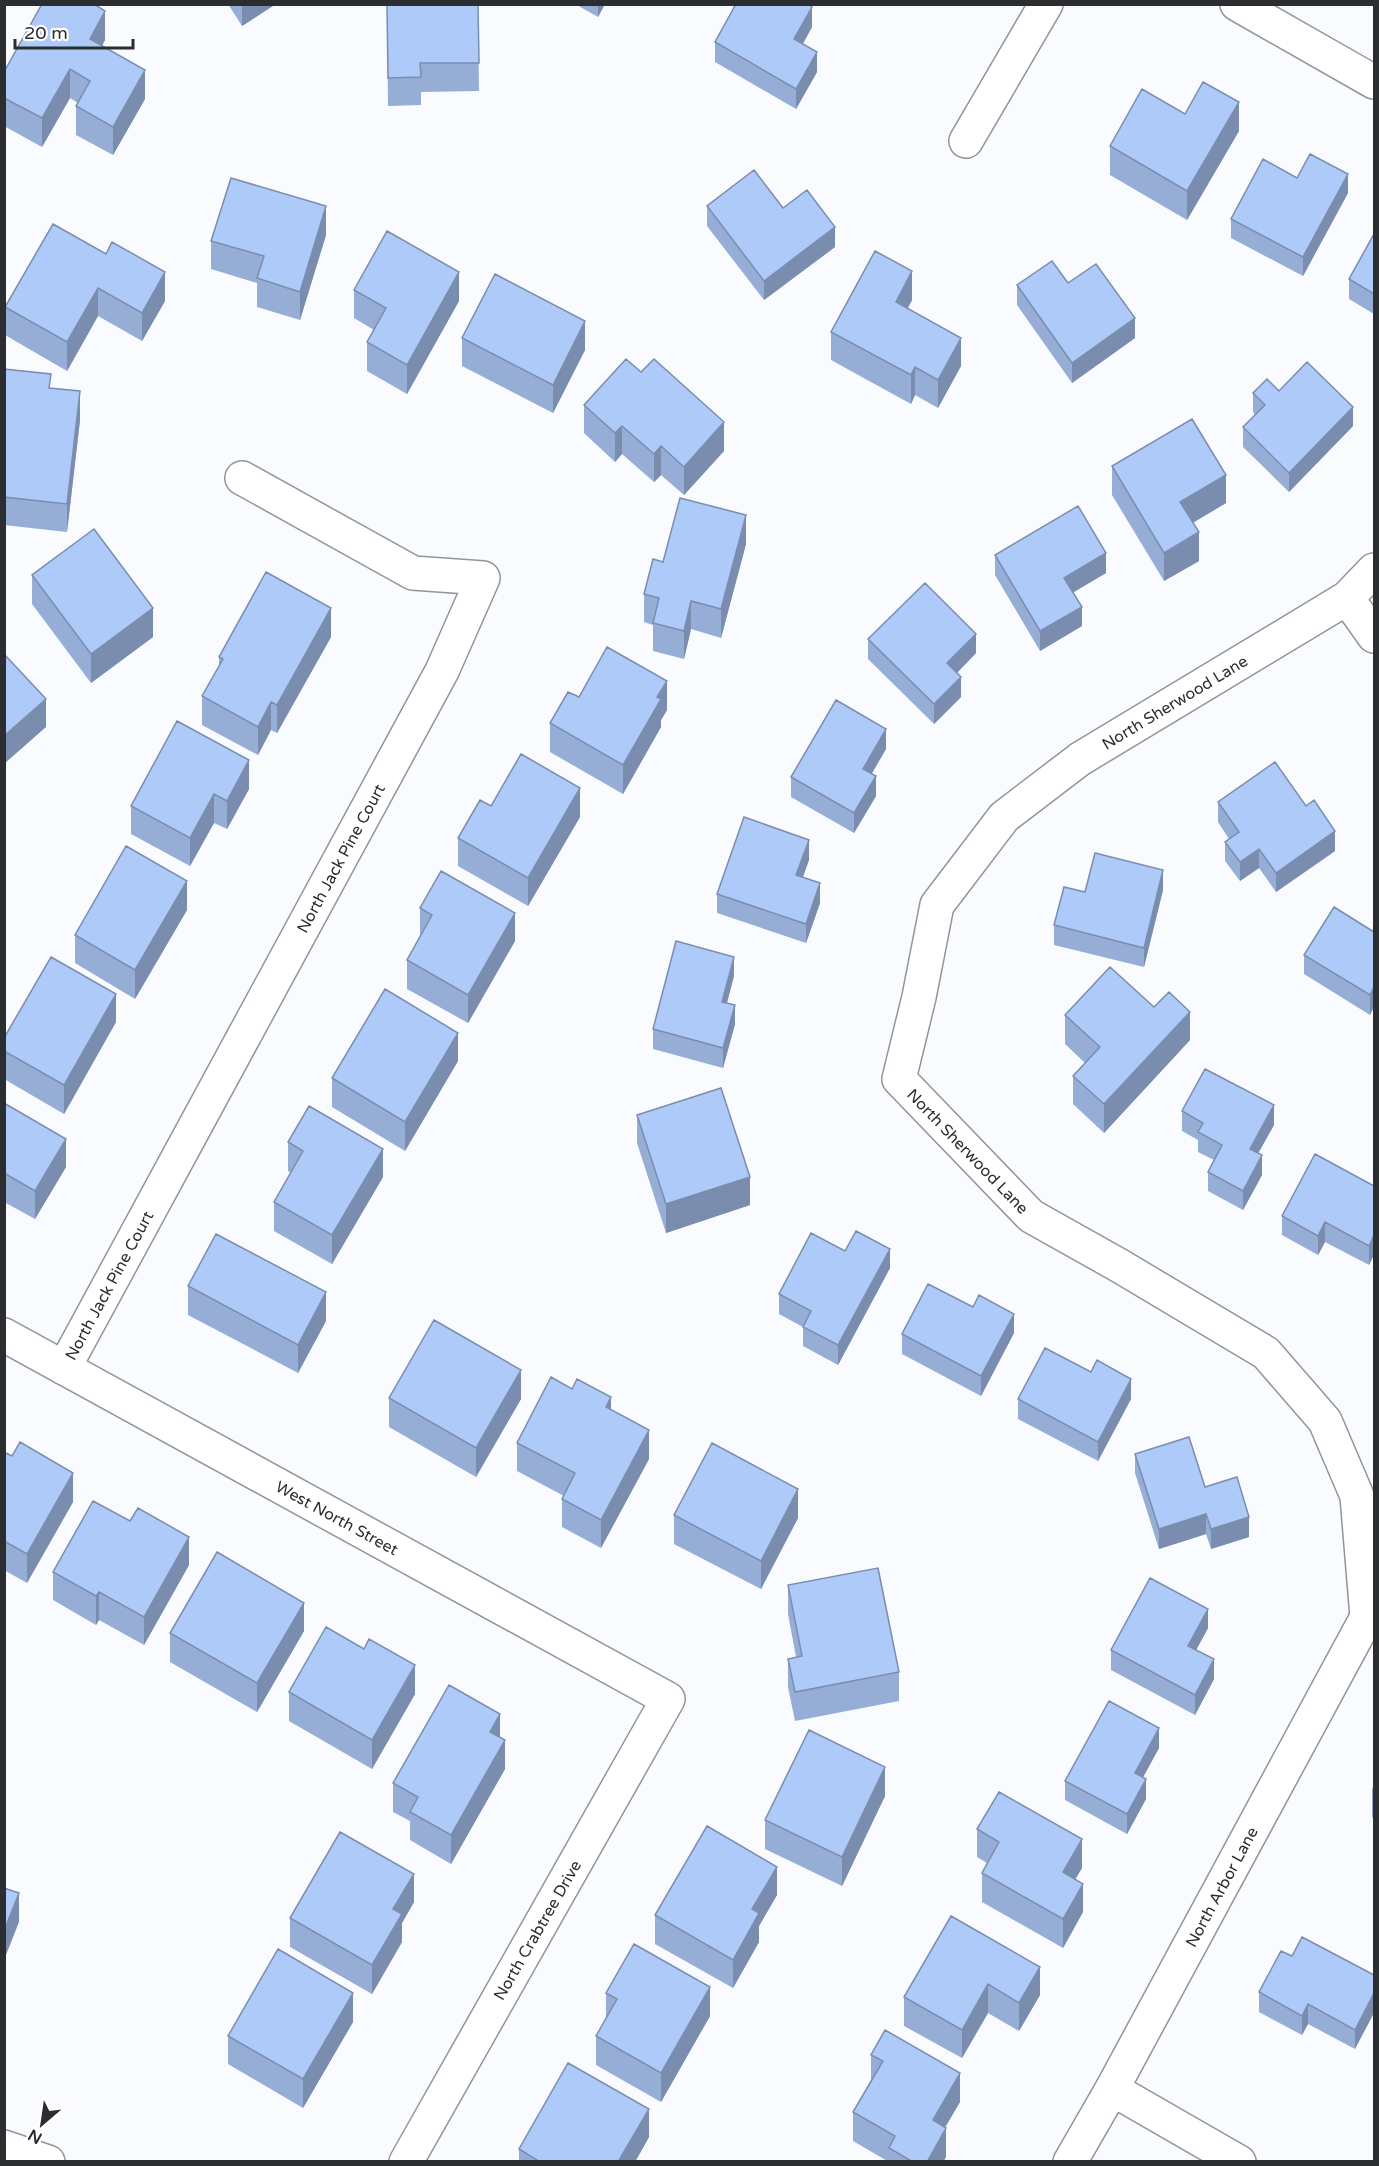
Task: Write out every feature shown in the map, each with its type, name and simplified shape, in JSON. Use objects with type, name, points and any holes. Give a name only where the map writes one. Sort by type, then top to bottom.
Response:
[{"type":"street","points":[[966,141],[1046,4]]},
{"type":"street","points":[[1237,4],[1374,82]]},
{"type":"street","name":"North Jack Pine Court","points":[[63,1368],[442,671],[483,578],[413,573],[242,478]]},
{"type":"street","name":"North Sherwood Lane","points":[[1371,1618],[1357,1496],[1325,1421],[1266,1353],[1032,1216],[899,1079],[919,997],[937,905],[1004,817],[1080,759],[1347,598],[1374,570]]},
{"type":"street","points":[[1347,598],[1374,636]]},
{"type":"street","name":"West North Street","points":[[4,1335],[669,1699]]},
{"type":"street","name":"North Arbor Lane","points":[[1070,2162],[1112,2090],[1371,1618]]},
{"type":"street","name":"North Crabtree Drive","points":[[406,2162],[669,1699]]},
{"type":"street","points":[[1112,2090],[1239,2162]]},
{"type":"street","points":[[4,2147],[48,2162]]},
{"type":"building","points":[[42,4],[94,4],[105,11],[90,39],[145,70],[113,127],[76,106],[90,81],[70,69],[42,118],[4,98],[4,72]]},
{"type":"building","points":[[387,4],[478,4],[479,63],[420,63],[421,77],[388,78]]},
{"type":"building","points":[[736,4],[808,4],[812,7],[794,39],[817,52],[796,89],[715,42]]},
{"type":"building","points":[[1203,82],[1239,102],[1187,191],[1110,146],[1142,89],[1185,114]]},
{"type":"building","points":[[1310,154],[1348,174],[1303,257],[1231,219],[1263,159],[1297,178]]},
{"type":"building","points":[[754,170],[783,208],[807,190],[835,227],[764,281],[707,206]]},
{"type":"building","points":[[231,178],[326,206],[300,292],[257,278],[264,256],[211,241]]},
{"type":"building","points":[[53,224],[106,254],[112,242],[165,272],[142,313],[98,288],[67,342],[5,307]]},
{"type":"building","points":[[387,231],[459,272],[407,365],[367,342],[386,308],[354,290]]},
{"type":"building","points":[[1374,234],[1374,294],[1349,279]]},
{"type":"building","points":[[875,251],[912,271],[896,302],[961,338],[938,380],[915,367],[911,375],[831,332]]},
{"type":"building","points":[[1052,261],[1068,283],[1096,264],[1135,318],[1072,363],[1017,285]]},
{"type":"building","points":[[495,274],[585,321],[553,385],[462,338]]},
{"type":"building","points":[[626,359],[641,372],[654,359],[724,422],[684,467],[661,446],[654,454],[622,426],[615,433],[584,405]]},
{"type":"building","points":[[1307,362],[1353,407],[1289,473],[1243,427],[1265,405],[1253,393],[1267,379],[1279,391]]},
{"type":"building","points":[[4,369],[51,374],[49,388],[80,391],[67,504],[4,497]]},
{"type":"building","points":[[1192,419],[1226,475],[1180,502],[1199,532],[1164,553],[1112,466]]},
{"type":"building","points":[[680,498],[746,515],[721,609],[691,601],[684,631],[653,623],[659,598],[644,594],[653,559],[663,562]]},
{"type":"building","points":[[1078,506],[1106,553],[1064,578],[1082,607],[1040,631],[995,555]]},
{"type":"building","points":[[94,529],[153,608],[91,654],[32,575]]},
{"type":"building","points":[[266,572],[331,608],[277,705],[271,702],[258,727],[202,696],[223,659],[219,657]]},
{"type":"building","points":[[925,583],[976,634],[947,663],[961,677],[934,704],[868,639]]},
{"type":"building","points":[[607,647],[667,681],[657,697],[661,699],[623,765],[550,723],[568,692],[579,697]]},
{"type":"building","points":[[4,654],[46,699],[4,736]]},
{"type":"building","points":[[836,700],[886,729],[863,769],[876,776],[854,813],[791,777]]},
{"type":"building","points":[[177,721],[249,760],[227,801],[214,794],[190,838],[131,806]]},
{"type":"building","points":[[521,754],[580,788],[528,878],[458,838],[480,800],[491,806]]},
{"type":"building","points":[[1275,762],[1306,806],[1314,800],[1335,831],[1276,873],[1259,849],[1240,862],[1225,842],[1239,832],[1218,802]]},
{"type":"building","points":[[744,817],[809,840],[796,875],[820,883],[806,924],[717,894]]},
{"type":"building","points":[[126,846],[187,881],[135,970],[75,935]]},
{"type":"building","points":[[1095,853],[1163,870],[1144,948],[1054,925],[1064,887],[1085,892]]},
{"type":"building","points":[[441,871],[515,913],[468,995],[407,960],[432,915],[420,908]]},
{"type":"building","points":[[1334,907],[1374,932],[1374,987],[1370,995],[1304,955]]},
{"type":"building","points":[[676,941],[734,957],[722,1002],[735,1005],[723,1048],[653,1029]]},
{"type":"building","points":[[51,957],[116,994],[64,1085],[4,1051],[4,1038]]},
{"type":"building","points":[[1110,967],[1154,1007],[1169,992],[1190,1012],[1104,1104],[1073,1076],[1100,1047],[1065,1015]]},
{"type":"building","points":[[385,989],[458,1033],[405,1122],[332,1078]]},
{"type":"building","points":[[1205,1069],[1274,1105],[1250,1149],[1262,1155],[1243,1191],[1208,1172],[1222,1145],[1198,1132],[1203,1123],[1182,1111]]},
{"type":"building","points":[[721,1088],[750,1177],[666,1204],[637,1115]]},
{"type":"building","points":[[4,1103],[66,1139],[35,1191],[4,1173]]},
{"type":"building","points":[[309,1106],[383,1149],[332,1235],[274,1202],[303,1151],[288,1142]]},
{"type":"building","points":[[1315,1154],[1374,1186],[1374,1235],[1369,1246],[1325,1222],[1318,1236],[1282,1216]]},
{"type":"building","points":[[856,1231],[890,1249],[838,1345],[803,1327],[811,1311],[779,1294],[811,1233],[845,1251]]},
{"type":"building","points":[[216,1234],[326,1292],[298,1345],[188,1286]]},
{"type":"building","points":[[928,1284],[973,1307],[979,1295],[1014,1314],[981,1376],[902,1334]]},
{"type":"building","points":[[434,1320],[521,1370],[476,1448],[389,1398]]},
{"type":"building","points":[[1045,1348],[1091,1372],[1097,1360],[1131,1379],[1098,1442],[1018,1399]]},
{"type":"building","points":[[551,1377],[572,1389],[577,1379],[611,1397],[606,1407],[649,1430],[601,1520],[562,1499],[575,1473],[517,1443]]},
{"type":"building","points":[[1189,1437],[1205,1487],[1237,1477],[1249,1517],[1211,1529],[1206,1514],[1159,1529],[1135,1454]]},
{"type":"building","points":[[20,1442],[73,1473],[27,1554],[4,1541],[4,1452],[12,1456]]},
{"type":"building","points":[[712,1443],[798,1489],[761,1561],[674,1515]]},
{"type":"building","points":[[93,1501],[130,1521],[138,1508],[189,1537],[144,1617],[99,1592],[96,1596],[53,1572]]},
{"type":"building","points":[[217,1552],[304,1603],[257,1683],[170,1633]]},
{"type":"building","points":[[878,1568],[899,1672],[795,1692],[788,1659],[802,1656],[788,1585]]},
{"type":"building","points":[[1150,1578],[1208,1609],[1188,1646],[1214,1659],[1195,1695],[1111,1650]]},
{"type":"building","points":[[326,1627],[364,1649],[369,1639],[415,1665],[372,1740],[289,1692]]},
{"type":"building","points":[[449,1685],[500,1714],[490,1732],[505,1740],[451,1835],[410,1812],[418,1797],[393,1783]]},
{"type":"building","points":[[1109,1701],[1159,1728],[1135,1773],[1146,1779],[1127,1814],[1065,1781]]},
{"type":"building","points":[[809,1730],[885,1767],[842,1857],[765,1820]]},
{"type":"building","points":[[999,1792],[1082,1839],[1063,1872],[1083,1884],[1063,1919],[982,1873],[999,1842],[977,1829]]},
{"type":"building","points":[[707,1826],[777,1867],[752,1909],[759,1913],[733,1960],[655,1915]]},
{"type":"building","points":[[340,1832],[414,1874],[393,1909],[402,1914],[372,1965],[290,1918]]},
{"type":"building","points":[[4,1888],[19,1893],[4,1931]]},
{"type":"building","points":[[951,1916],[1040,1967],[1019,2003],[988,1984],[962,2030],[904,1997]]},
{"type":"building","points":[[1302,1937],[1374,1975],[1374,1993],[1355,2030],[1308,2004],[1302,2016],[1259,1992],[1281,1951],[1292,1956]]},
{"type":"building","points":[[634,1944],[710,1987],[661,2073],[596,2036],[617,1999],[606,1993]]},
{"type":"building","points":[[278,1949],[353,1993],[303,2079],[228,2036]]},
{"type":"building","points":[[885,2030],[960,2073],[933,2120],[946,2128],[927,2162],[913,2162],[889,2148],[895,2136],[853,2112],[883,2061],[871,2055]]},
{"type":"building","points":[[568,2063],[649,2109],[618,2162],[540,2162],[519,2149]]}]
